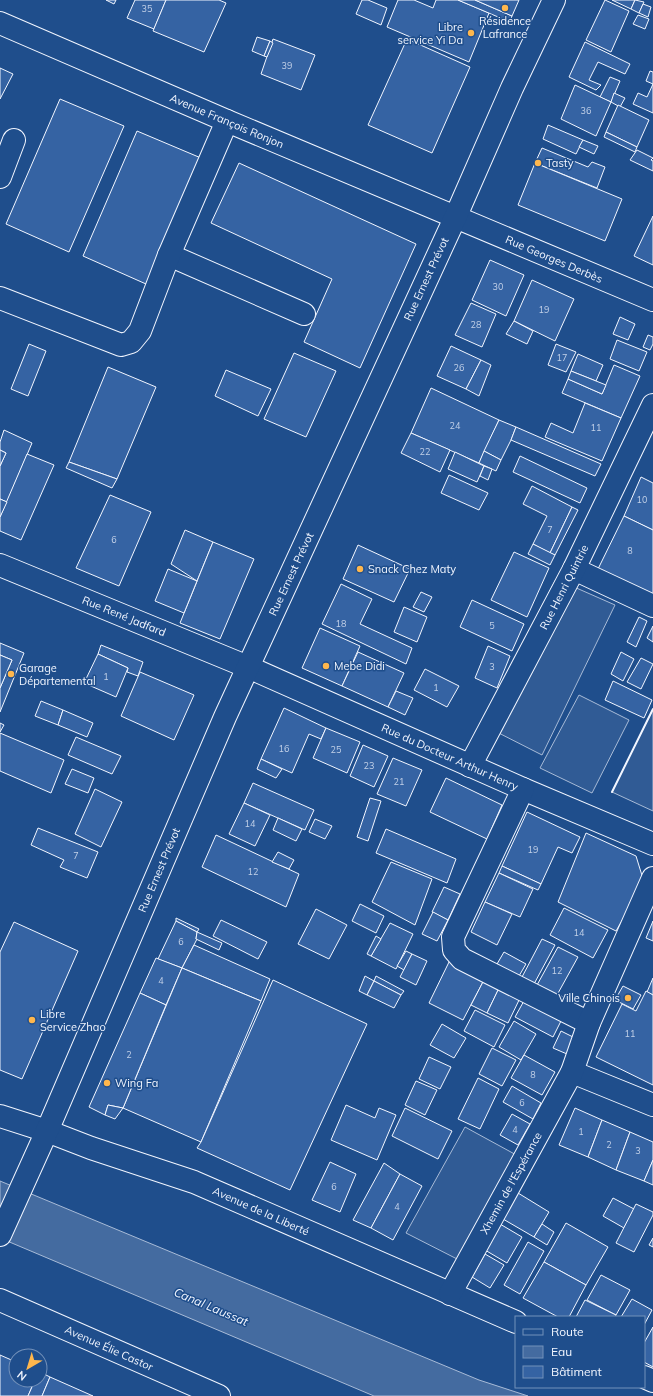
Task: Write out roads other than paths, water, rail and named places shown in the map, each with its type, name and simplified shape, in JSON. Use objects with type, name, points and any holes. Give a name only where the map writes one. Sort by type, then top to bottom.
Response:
[{"type":"street","name":"Rue Ernest Prévot","points":[[0,1235],[248,667],[455,218],[512,88],[554,0]]},
{"type":"street","name":"Avenue François Ronjon","points":[[0,23],[455,218]]},
{"type":"street","points":[[0,298],[121,345],[131,342],[140,331],[169,255],[227,121]]},
{"type":"street","points":[[0,177],[14,140]]},
{"type":"street","name":"Rue Georges Derbès","points":[[455,218],[653,300]]},
{"type":"street","points":[[169,255],[304,314]]},
{"type":"street","name":"Rue Henri Quintrie","points":[[470,766],[574,569],[653,406]]},
{"type":"street","name":"Rue René Jadfard","points":[[0,565],[248,667]]},
{"type":"street","points":[[574,569],[653,606]]},
{"type":"street","name":"Rue du Docteur Arthur Henry","points":[[248,667],[470,766],[653,844]]},
{"type":"street","points":[[523,789],[453,938],[454,950],[462,959],[589,1023]]},
{"type":"street","name":"Xhemin de l'Espérance","points":[[450,1294],[572,1072],[589,1023],[653,878]]},
{"type":"street","points":[[572,1072],[653,1105]]},
{"type":"street","name":"Avenue de la Liberté","points":[[0,1116],[194,1182],[515,1322]]},
{"type":"street","name":"Avenue Élie Castor","points":[[0,1300],[219,1396]]},
{"type":"water","name":"Canal Laussat","points":[[0,1181],[479,1380],[528,1396],[374,1396],[0,1238]]},
{"type":"place","name":"Résidence Lafrance","points":[[505,8]]},
{"type":"place","name":"Libre service Yi Da","points":[[471,33]]},
{"type":"place","name":"Tasty","points":[[538,163]]},
{"type":"place","name":"Snack Chez Maty","points":[[360,569]]},
{"type":"place","name":"Mebe Didi","points":[[326,666]]},
{"type":"place","name":"Garage Départemental","points":[[11,674]]},
{"type":"place","name":"Ville Chinois","points":[[628,998]]},
{"type":"place","name":"Libre Service Zhao","points":[[32,1020]]},
{"type":"place","name":"Wing Fa","points":[[107,1083]]}]
